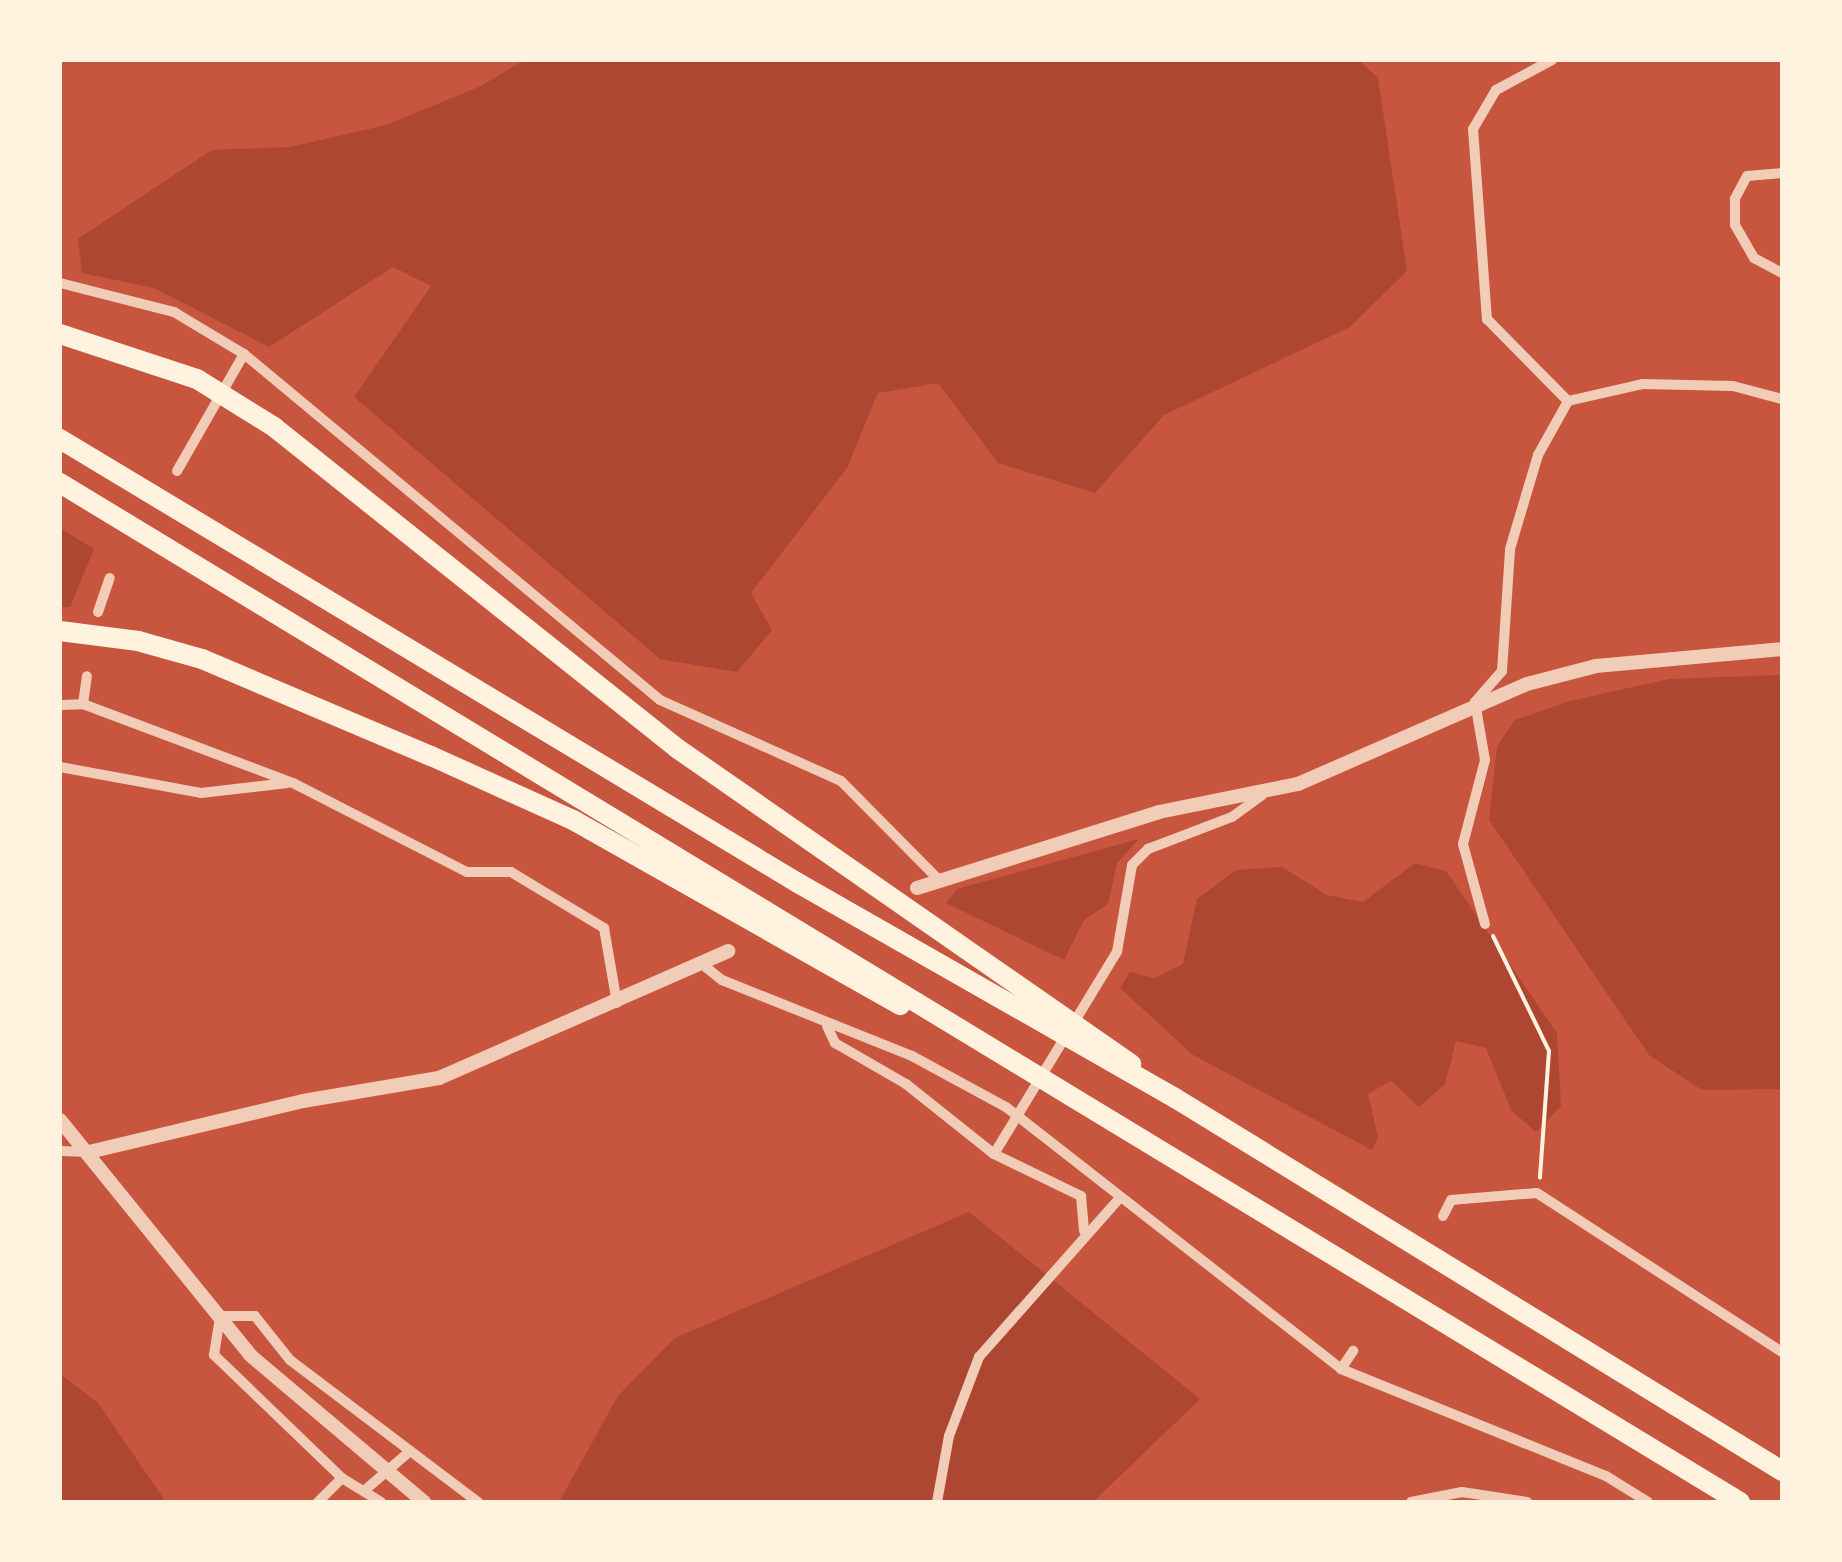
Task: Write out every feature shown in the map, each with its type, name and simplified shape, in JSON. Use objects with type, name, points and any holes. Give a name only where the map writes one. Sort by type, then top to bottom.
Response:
[{"type":"highway","points":[[60,334],[197,379],[274,427],[678,749],[1099,1039],[1175,1098]]},
{"type":"highway","points":[[60,438],[814,892],[1175,1098],[1782,1471]]},
{"type":"highway","points":[[60,483],[1462,1337]]},
{"type":"highway","points":[[60,630],[138,641],[202,659],[573,820],[1740,1502]]},
{"type":"street","points":[[1552,60],[1496,90],[1473,129],[1487,319],[1568,400]]},
{"type":"street","points":[[1782,173],[1747,176],[1735,199],[1734,225],[1754,258],[1782,273]]},
{"type":"street","points":[[60,283],[174,312],[244,354],[660,700],[841,781],[939,880]]},
{"type":"street","points":[[177,471],[244,354]]},
{"type":"street","points":[[1485,924],[1463,844],[1484,760],[1475,702],[1502,671],[1510,549],[1538,454],[1568,400],[1642,384],[1734,386],[1782,399]]},
{"type":"street","points":[[98,612],[110,578]]},
{"type":"street","points":[[917,888],[1159,812],[1262,794],[1362,758],[1475,702],[1596,666],[1782,649]]},
{"type":"street","points":[[83,704],[87,676]]},
{"type":"street","points":[[60,705],[83,704],[293,783],[467,872],[512,872],[604,928],[616,1003]]},
{"type":"street","points":[[60,767],[201,793],[293,783]]},
{"type":"street","points":[[997,1150],[1117,952],[1132,865],[1148,849],[1232,817],[1262,794]]},
{"type":"street","points":[[60,1151],[89,1152],[303,1101],[439,1078],[728,952]]},
{"type":"street","points":[[702,964],[722,980],[827,1026],[912,1056],[1006,1107],[1118,1200],[1341,1370],[1606,1476],[1648,1502]]},
{"type":"street","points":[[827,1026],[835,1043],[906,1084],[997,1150],[1081,1196],[1084,1231]]},
{"type":"street","points":[[60,1120],[250,1355],[424,1502]]},
{"type":"street","points":[[1443,1216],[1452,1200],[1536,1193],[1782,1352]]},
{"type":"street","points":[[937,1502],[949,1436],[979,1357],[1084,1231],[1118,1200]]},
{"type":"street","points":[[220,1316],[255,1316],[290,1360],[406,1454],[478,1502]]},
{"type":"street","points":[[220,1316],[214,1355],[342,1478],[367,1488],[381,1502]]},
{"type":"street","points":[[1341,1370],[1353,1351]]},
{"type":"street","points":[[367,1488],[406,1454]]},
{"type":"street","points":[[318,1502],[342,1478]]},
{"type":"street","points":[[1411,1502],[1462,1492],[1527,1502]]},
{"type":"path","points":[[1485,924],[1549,1051],[1549,1123],[1536,1193]]},
{"type":"shaded area","points":[[524,60],[1359,60],[1378,78],[1407,271],[1350,327],[1164,415],[1095,493],[998,463],[938,383],[878,393],[847,468],[751,593],[772,630],[737,672],[660,659],[354,397],[431,286],[393,267],[269,347],[154,288],[82,273],[78,239],[212,150],[290,147],[386,125],[481,86]]},
{"type":"shaded area","points":[[60,528],[94,549],[70,607],[60,607]]},
{"type":"shaded area","points":[[1782,675],[1782,1089],[1702,1090],[1649,1055],[1489,820],[1497,746],[1515,720],[1570,701],[1669,679]]},
{"type":"shaded area","points":[[1139,839],[1117,863],[1108,904],[1084,920],[1064,960],[946,903],[957,889]]},
{"type":"shaded area","points":[[1415,863],[1446,871],[1557,1033],[1561,1106],[1536,1132],[1511,1110],[1486,1048],[1456,1041],[1445,1084],[1419,1107],[1391,1081],[1368,1094],[1378,1137],[1372,1150],[1193,1055],[1120,988],[1130,972],[1155,978],[1183,964],[1197,899],[1236,870],[1282,867],[1327,895],[1363,902]]},
{"type":"shaded area","points":[[969,1212],[1200,1399],[1093,1502],[559,1502],[618,1396],[675,1338]]},
{"type":"shaded area","points":[[60,1374],[98,1403],[166,1502],[60,1502]]}]
